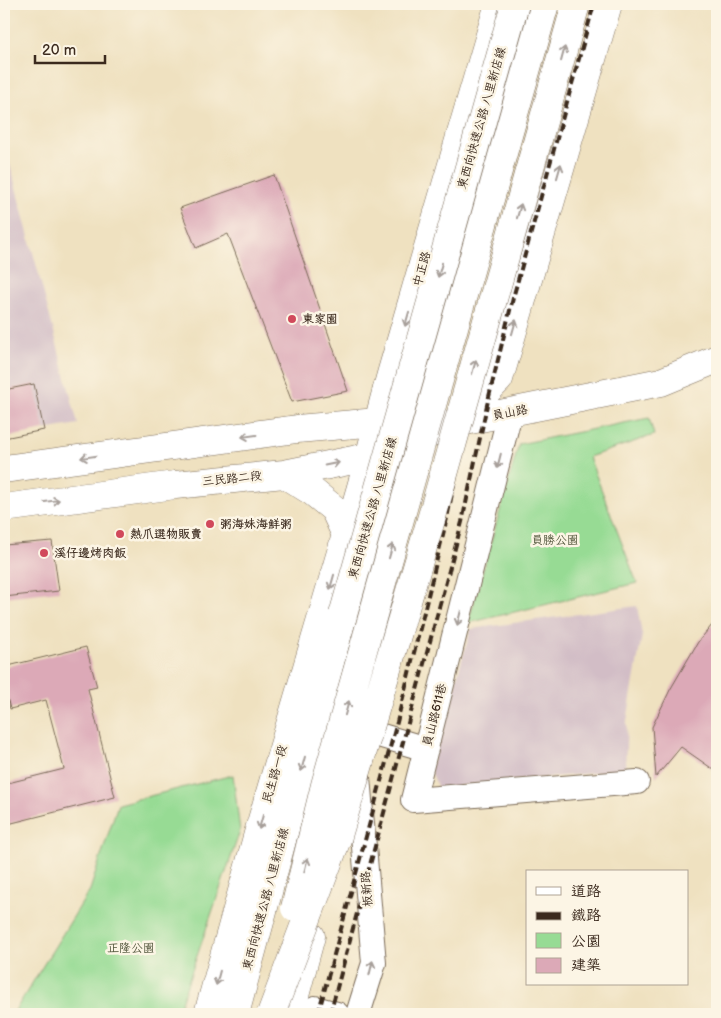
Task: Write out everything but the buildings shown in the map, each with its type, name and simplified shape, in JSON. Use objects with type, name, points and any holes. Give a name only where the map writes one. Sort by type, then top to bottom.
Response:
[{"type":"main road","name":"中正路","points":[[346,535],[360,494],[368,456],[499,4]]},
{"type":"main road","name":"東西向快速公路 八里新店線","points":[[235,1014],[340,625],[515,4]]},
{"type":"main road","points":[[453,425],[436,373],[544,4]]},
{"type":"main road","points":[[271,1014],[325,785],[544,4]]},
{"type":"main road","points":[[271,1014],[340,829],[433,513],[576,4]]},
{"type":"main road","points":[[314,1013],[357,762],[453,425],[499,379],[608,4]]},
{"type":"main road","name":"員山路","points":[[4,469],[297,429],[378,422],[453,425],[661,382],[717,359]]},
{"type":"main road","name":"三民路二段","points":[[4,508],[175,485],[284,474],[368,456],[453,425]]},
{"type":"main road","points":[[284,474],[313,492],[334,509],[346,535]]},
{"type":"main road","name":"民生路一段","points":[[208,1014],[256,839],[346,535]]},
{"type":"street","name":"員山路611巷","points":[[510,413],[414,800],[637,782]]},
{"type":"street","points":[[366,731],[426,749]]},
{"type":"street","name":"板新路","points":[[357,762],[374,963],[358,1014]]},
{"type":"shaded area","points":[[4,142],[78,424],[44,430],[34,384],[4,390]]},
{"type":"shaded area","points":[[637,606],[642,635],[627,721],[625,770],[438,788],[430,769],[471,629]]},
{"type":"green space","name":"員勝公園","points":[[649,418],[654,435],[589,457],[637,583],[468,623],[519,444]]},
{"type":"green space","name":"正隆公園","points":[[233,775],[240,831],[177,1014],[13,1014],[90,890],[118,804]]},
{"type":"railway","points":[[318,1014],[397,722],[447,518],[471,402],[498,295],[578,4]]},
{"type":"railway","points":[[330,1014],[462,522],[487,405],[513,298],[594,4]]},
{"type":"place","name":"東家園","points":[[292,319]]},
{"type":"place","name":"粥海妹海鮮粥","points":[[210,524]]},
{"type":"place","name":"熱爪選物販賣","points":[[120,534]]},
{"type":"place","name":"溪仔邊烤肉飯","points":[[44,553]]}]
